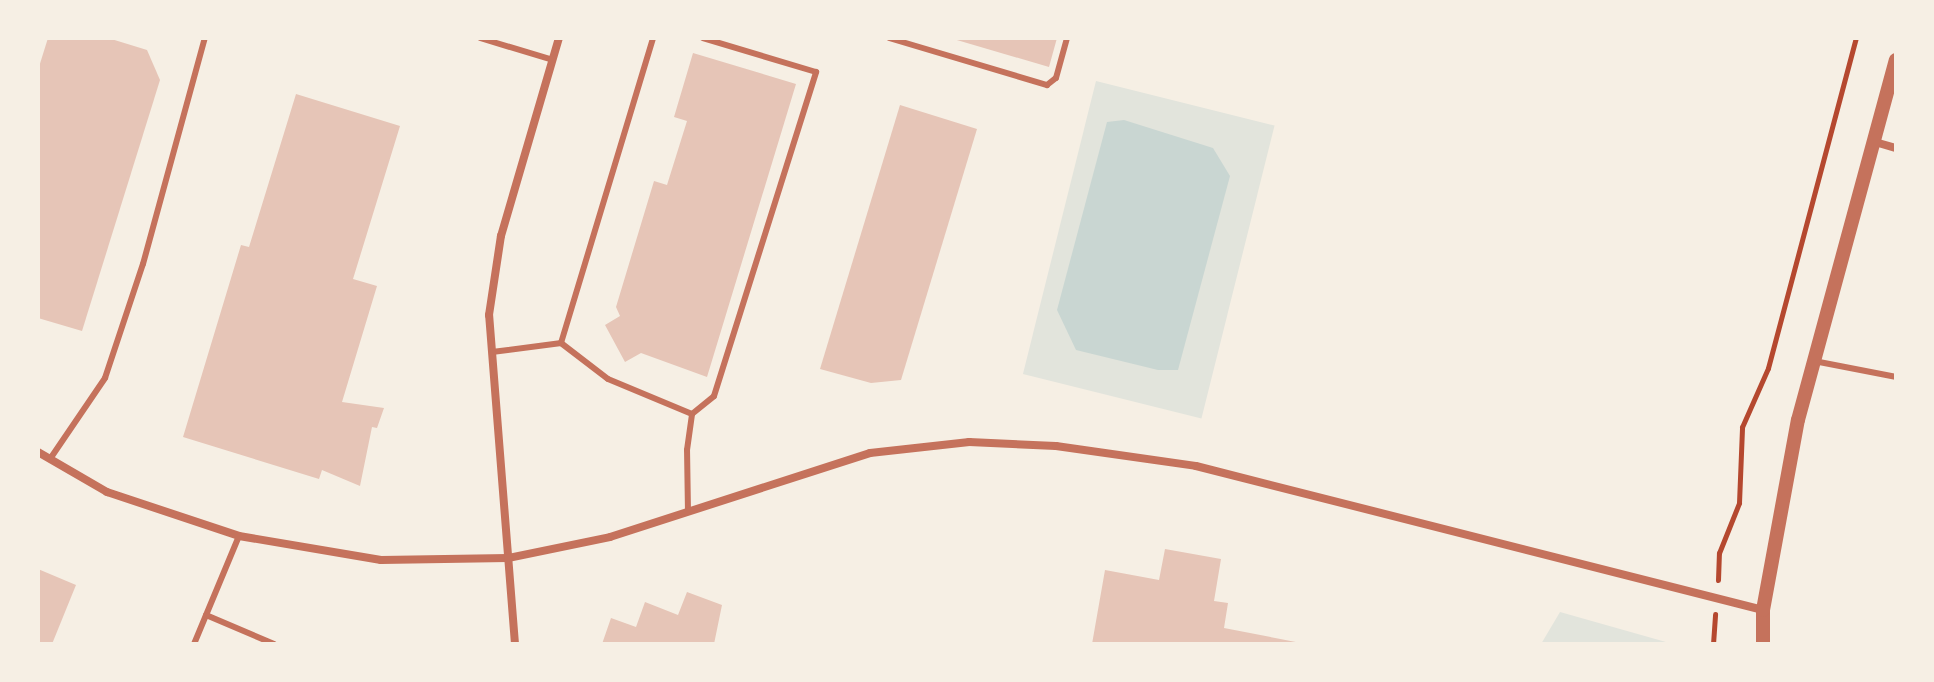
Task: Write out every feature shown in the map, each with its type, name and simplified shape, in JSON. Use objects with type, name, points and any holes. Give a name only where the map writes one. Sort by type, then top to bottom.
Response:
[{"type":"street","points":[[515,644],[489,315],[501,236],[559,38]]},
{"type":"street","points":[[1763,644],[1763,610],[1798,420],[1896,60]]},
{"type":"street","points":[[1875,142],[1896,148]]},
{"type":"street","points":[[38,452],[107,492],[239,536],[381,560],[508,558],[610,537],[870,453],[969,442],[1056,446],[1196,466],[1763,610]]},
{"type":"lane","points":[[50,459],[105,378],[143,264],[205,38]]},
{"type":"lane","points":[[480,38],[553,60]]},
{"type":"lane","points":[[561,343],[653,38]]},
{"type":"lane","points":[[688,512],[687,450],[692,414],[714,396],[816,72],[703,38]]},
{"type":"lane","points":[[889,38],[1047,85],[1056,78],[1067,38]]},
{"type":"lane","points":[[492,352],[561,343],[608,379],[692,414]]},
{"type":"lane","points":[[1814,361],[1896,377]]},
{"type":"lane","points":[[194,644],[239,536]]},
{"type":"lane","points":[[206,615],[274,644]]},
{"type":"path","points":[[1719,553],[1739,503],[1742,427],[1768,368],[1856,38]]},
{"type":"path","points":[[1713,644],[1714,634]]},
{"type":"shaded area","points":[[1096,81],[1275,126],[1201,419],[1023,374]]},
{"type":"shaded area","points":[[1124,120],[1213,148],[1230,176],[1178,370],[1158,370],[1076,350],[1057,310],[1107,122]]},
{"type":"shaded area","points":[[1560,612],[1673,644],[1541,644]]},
{"type":"building","points":[[48,38],[108,38],[147,50],[160,80],[82,331],[38,318],[38,70]]},
{"type":"building","points":[[950,38],[1057,38],[1049,67]]},
{"type":"building","points":[[693,53],[796,84],[707,377],[641,353],[625,362],[605,325],[620,316],[616,307],[654,181],[667,185],[687,121],[674,117]]},
{"type":"building","points":[[296,94],[400,126],[353,279],[377,286],[342,402],[384,408],[377,428],[372,427],[360,486],[322,470],[319,479],[183,437],[241,245],[249,247]]},
{"type":"building","points":[[900,105],[977,129],[901,380],[871,383],[820,369]]},
{"type":"building","points":[[1165,549],[1221,559],[1214,601],[1228,603],[1224,628],[1306,644],[1092,644],[1105,570],[1159,580]]},
{"type":"building","points":[[38,569],[76,585],[52,644],[38,644]]},
{"type":"building","points":[[687,592],[722,605],[714,644],[602,644],[611,618],[636,627],[645,602],[678,615]]}]
